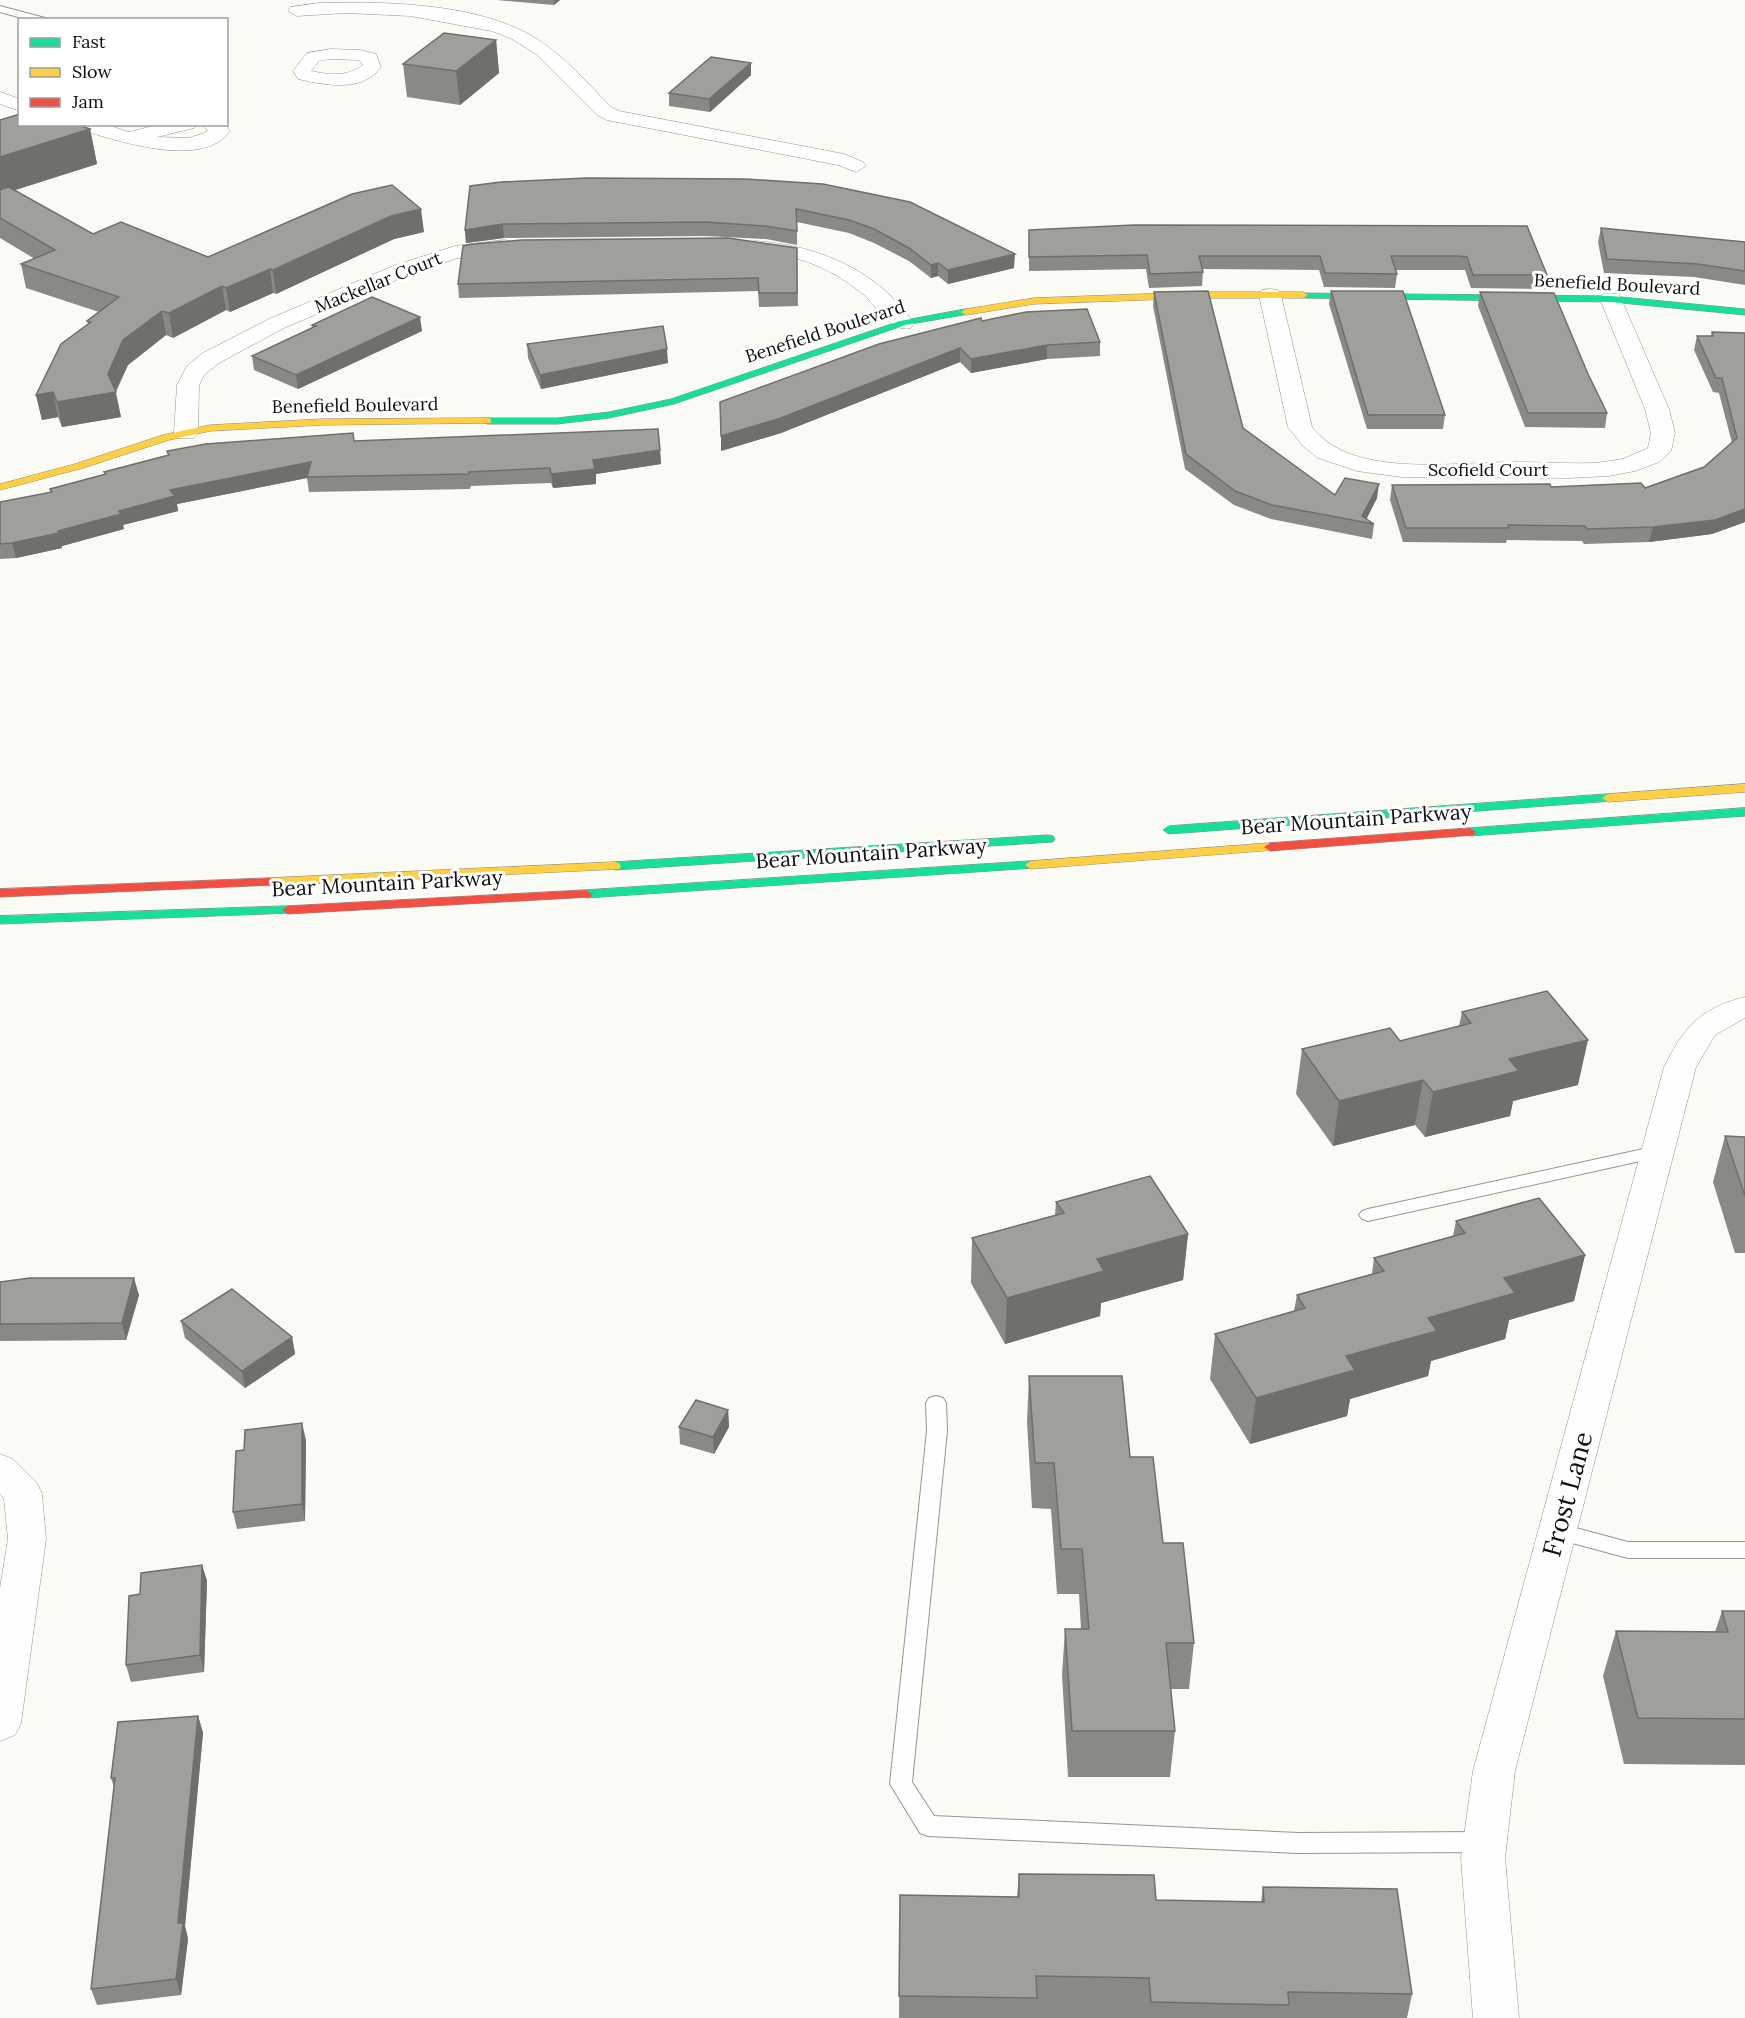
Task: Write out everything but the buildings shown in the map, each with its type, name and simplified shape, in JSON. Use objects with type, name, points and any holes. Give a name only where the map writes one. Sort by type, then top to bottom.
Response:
[{"type":"main road","name":"Benefield Boulevard","points":[[0,487],[210,428],[311,423],[557,421],[609,415],[674,401],[903,323],[1034,301],[1270,295],[1611,299],[1745,312]]},
{"type":"main road","name":"Bear Mountain Parkway","points":[[1158,831],[1745,788]]},
{"type":"main road","name":"Bear Mountain Parkway","points":[[0,920],[356,907],[621,892],[1745,812]]},
{"type":"main road","name":"Bear Mountain Parkway","points":[[0,893],[468,874],[1064,838]]},
{"type":"street","points":[[313,57],[292,5],[383,10],[466,19],[499,27],[518,35],[542,50],[604,111],[615,116],[844,160],[856,166]]},
{"type":"street","points":[[0,98],[18,104]]},
{"type":"street","points":[[89,126],[128,138],[185,143],[204,141],[220,131],[214,126]]},
{"type":"street","points":[[128,138],[179,126]]},
{"type":"street","name":"Mackellar Court","points":[[186,433],[186,387],[196,370],[221,352],[285,320],[422,262],[481,248],[526,246]]},
{"type":"street","points":[[739,247],[795,252],[844,268],[885,301],[903,323]]},
{"type":"street","name":"Scofield Court","points":[[1270,295],[1299,427],[1305,436],[1332,455],[1359,464],[1381,468],[1458,469],[1601,470],[1641,462],[1659,451],[1663,433],[1657,409],[1611,299]]},
{"type":"street","name":"Frost Lane","points":[[1496,2018],[1483,1858],[1494,1771],[1680,1067],[1696,1035],[1723,1015],[1745,1007]]},
{"type":"street","points":[[0,1468],[23,1494],[27,1539],[0,1723]]},
{"type":"lane","points":[[0,9],[34,18]]},
{"type":"lane","points":[[1368,1215],[1658,1152]]},
{"type":"lane","points":[[936,1403],[937,1431],[902,1784],[928,1826],[1298,1843],[1485,1842]]},
{"type":"lane","points":[[1557,1531],[1628,1550],[1745,1550]]},
{"type":"traffic: fast","points":[[1303,295],[1611,299],[1745,312]]},
{"type":"traffic: fast","points":[[487,421],[557,421],[609,415],[674,401],[903,323],[966,312]]},
{"type":"traffic: fast","points":[[1169,830],[1608,798]]},
{"type":"traffic: fast","points":[[1470,832],[1745,812]]},
{"type":"traffic: fast","points":[[615,866],[1049,839]]},
{"type":"traffic: fast","points":[[586,894],[1031,865]]},
{"type":"traffic: fast","points":[[0,920],[288,910]]},
{"type":"traffic: slow","points":[[966,312],[1034,301],[1199,295],[1303,295]]},
{"type":"traffic: slow","points":[[0,487],[79,466],[167,437],[210,428],[322,422],[487,421]]},
{"type":"traffic: slow","points":[[1608,798],[1745,788]]},
{"type":"traffic: slow","points":[[1031,865],[1270,847]]},
{"type":"traffic: slow","points":[[270,882],[615,866]]},
{"type":"traffic: jam","points":[[1270,847],[1470,832]]},
{"type":"traffic: jam","points":[[0,893],[270,882]]},
{"type":"traffic: jam","points":[[288,910],[586,894]]}]
